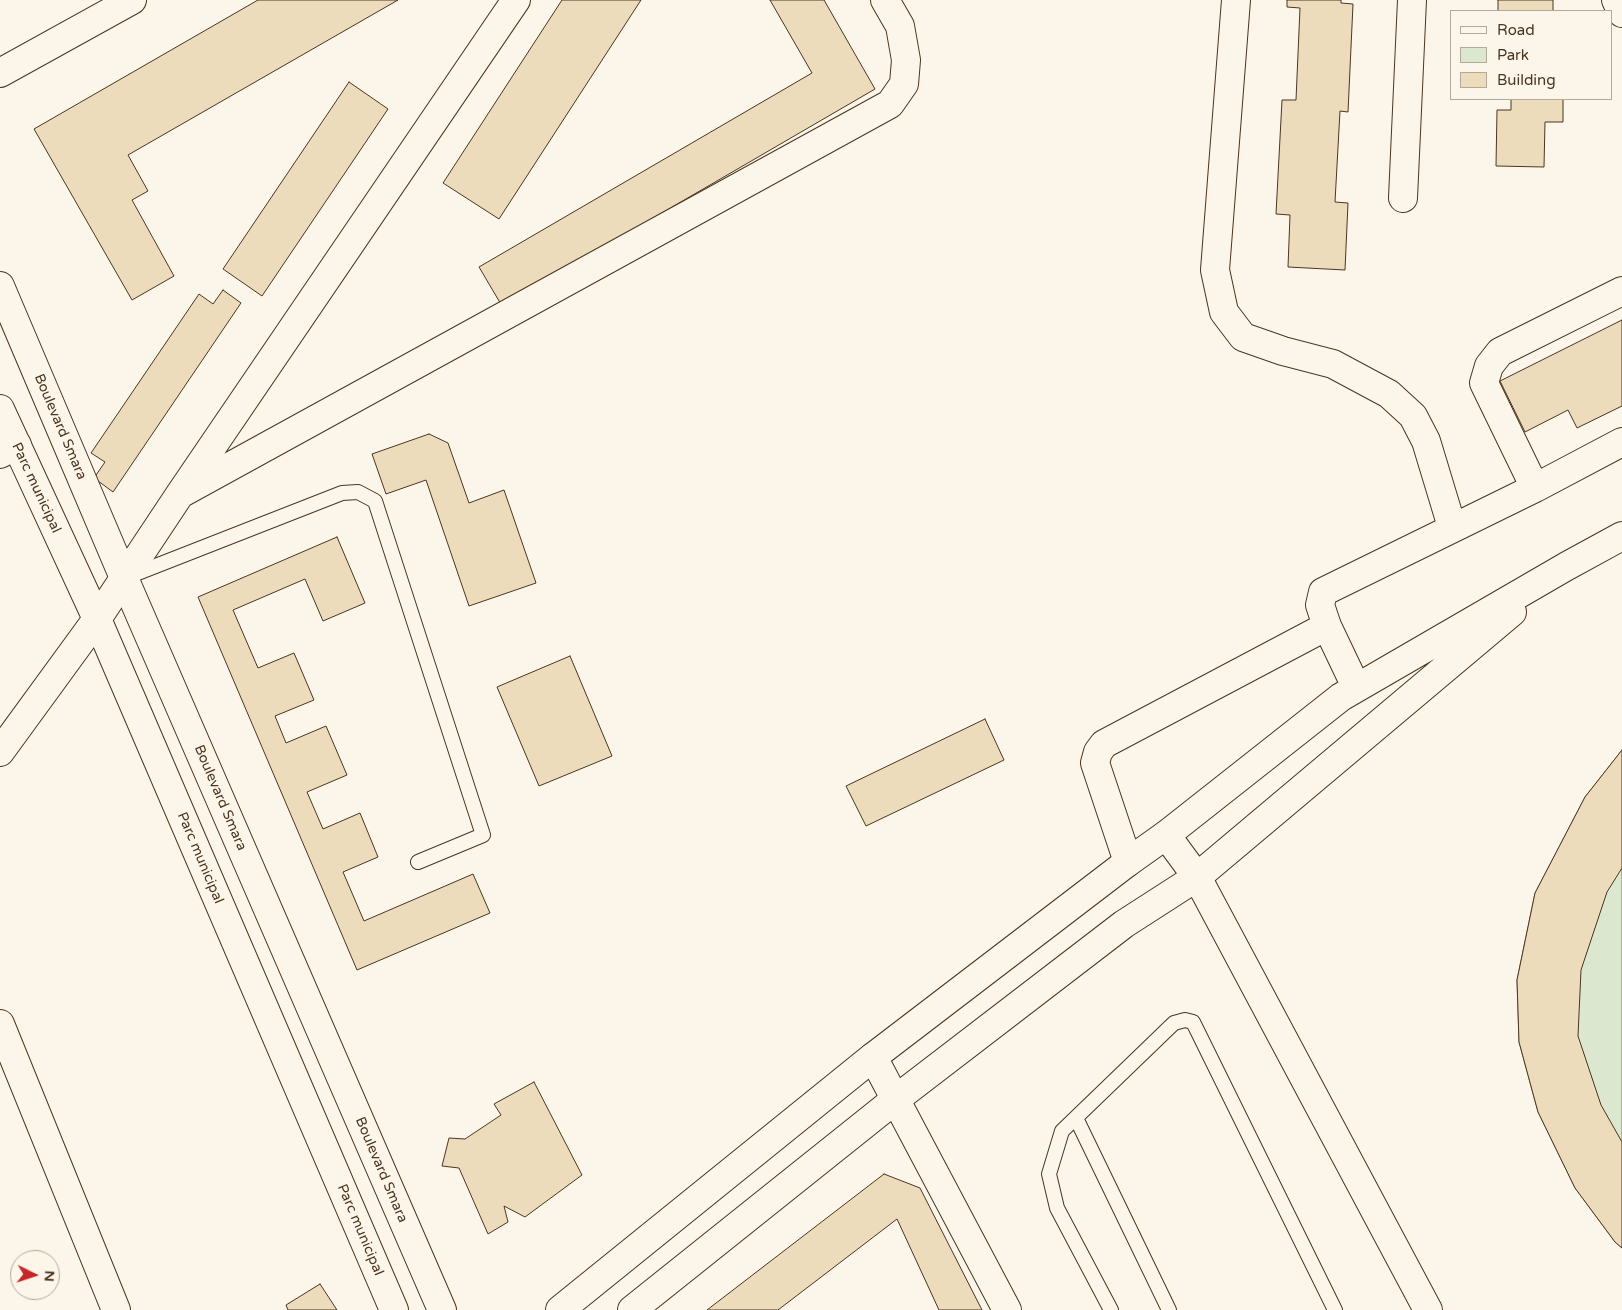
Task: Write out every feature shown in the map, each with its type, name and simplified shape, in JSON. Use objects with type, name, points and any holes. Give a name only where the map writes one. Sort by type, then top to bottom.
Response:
[{"type":"street","points":[[0,73],[132,0]]},
{"type":"street","points":[[0,752],[97,619],[516,0]]},
{"type":"street","points":[[180,494],[890,104],[904,84],[906,60],[900,26],[885,0]]},
{"type":"street","points":[[1236,0],[1215,270],[1224,312],[1243,337],[1283,352],[1333,364],[1389,394],[1413,416],[1426,442],[1452,527]]},
{"type":"street","points":[[1403,198],[1412,0]]},
{"type":"street","points":[[1616,0],[1622,13]]},
{"type":"street","name":"Boulevard Smara","points":[[0,286],[124,578],[442,1310]]},
{"type":"street","points":[[1535,488],[1484,383],[1489,366],[1500,352],[1622,291]]},
{"type":"street","name":"Parc municipal","points":[[0,409],[8,449],[97,619],[394,1310]]},
{"type":"street","points":[[1356,687],[1327,626],[1320,605],[1323,592],[1452,527],[1535,488],[1622,442]]},
{"type":"street","points":[[560,1310],[872,1057],[1166,835],[1341,697],[1566,566],[1622,536]]},
{"type":"street","points":[[632,1310],[896,1099],[1124,924],[1197,877],[1566,566]]},
{"type":"street","points":[[1128,862],[1095,763],[1098,752],[1104,744],[1327,626]]},
{"type":"street","points":[[1166,835],[1197,877],[1428,1310]]},
{"type":"street","points":[[0,1024],[116,1310]]},
{"type":"street","points":[[872,1057],[1007,1310]]},
{"type":"lane","points":[[124,578],[342,492],[358,492],[375,501],[483,836],[418,862]]},
{"type":"lane","points":[[1111,1310],[1057,1208],[1049,1174],[1062,1131],[1174,1022],[1185,1020],[1193,1022],[1335,1310]]},
{"type":"lane","points":[[1076,1118],[1169,1310]]},
{"type":"green space","points":[[1622,750],[1622,1248],[1615,1242],[1575,1188],[1538,1112],[1519,1042],[1517,980],[1535,893],[1585,797]]},
{"type":"building","points":[[258,0],[398,0],[128,155],[148,191],[132,200],[174,276],[132,300],[34,129]]},
{"type":"building","points":[[562,0],[641,0],[499,219],[443,183]]},
{"type":"building","points":[[770,0],[824,0],[875,89],[502,306],[479,267],[812,73]]},
{"type":"building","points":[[1287,0],[1341,0],[1341,3],[1353,4],[1348,112],[1340,111],[1335,202],[1348,203],[1345,270],[1288,267],[1290,215],[1276,214],[1282,100],[1296,100],[1300,8],[1287,7]]},
{"type":"building","points":[[1498,0],[1553,0],[1553,10],[1498,10]]},
{"type":"building","points":[[349,82],[388,109],[262,296],[223,269]]},
{"type":"building","points":[[1511,100],[1563,100],[1563,122],[1545,122],[1544,167],[1496,166],[1497,110],[1511,110]]},
{"type":"building","points":[[223,290],[241,303],[113,492],[94,478],[105,462],[91,453],[199,294],[213,304]]},
{"type":"building","points":[[1622,320],[1622,406],[1577,428],[1568,410],[1525,432],[1500,381]]},
{"type":"building","points":[[429,434],[448,443],[469,503],[504,490],[536,583],[469,606],[426,480],[386,494],[372,454]]},
{"type":"building","points":[[337,537],[365,603],[323,621],[305,579],[233,610],[258,668],[294,653],[314,700],[275,716],[286,743],[326,726],[347,775],[307,792],[323,829],[360,813],[378,857],[343,872],[364,921],[473,874],[490,913],[357,970],[198,597]]},
{"type":"building","points":[[570,656],[612,756],[539,786],[497,687]]},
{"type":"building","points":[[985,719],[1004,760],[866,826],[846,786]]},
{"type":"building","points":[[1622,750],[1622,868],[1607,892],[1581,970],[1578,1036],[1601,1105],[1622,1142],[1622,1248],[1615,1242],[1575,1188],[1538,1112],[1519,1042],[1517,980],[1535,893],[1585,797]]},
{"type":"building","points":[[534,1082],[582,1175],[525,1217],[504,1206],[508,1222],[488,1234],[459,1168],[442,1166],[449,1138],[465,1139],[501,1115],[494,1104]]},
{"type":"building","points":[[884,1174],[920,1188],[982,1310],[939,1310],[897,1219],[778,1310],[707,1310]]},
{"type":"building","points":[[320,1284],[337,1310],[288,1310],[286,1305]]}]
